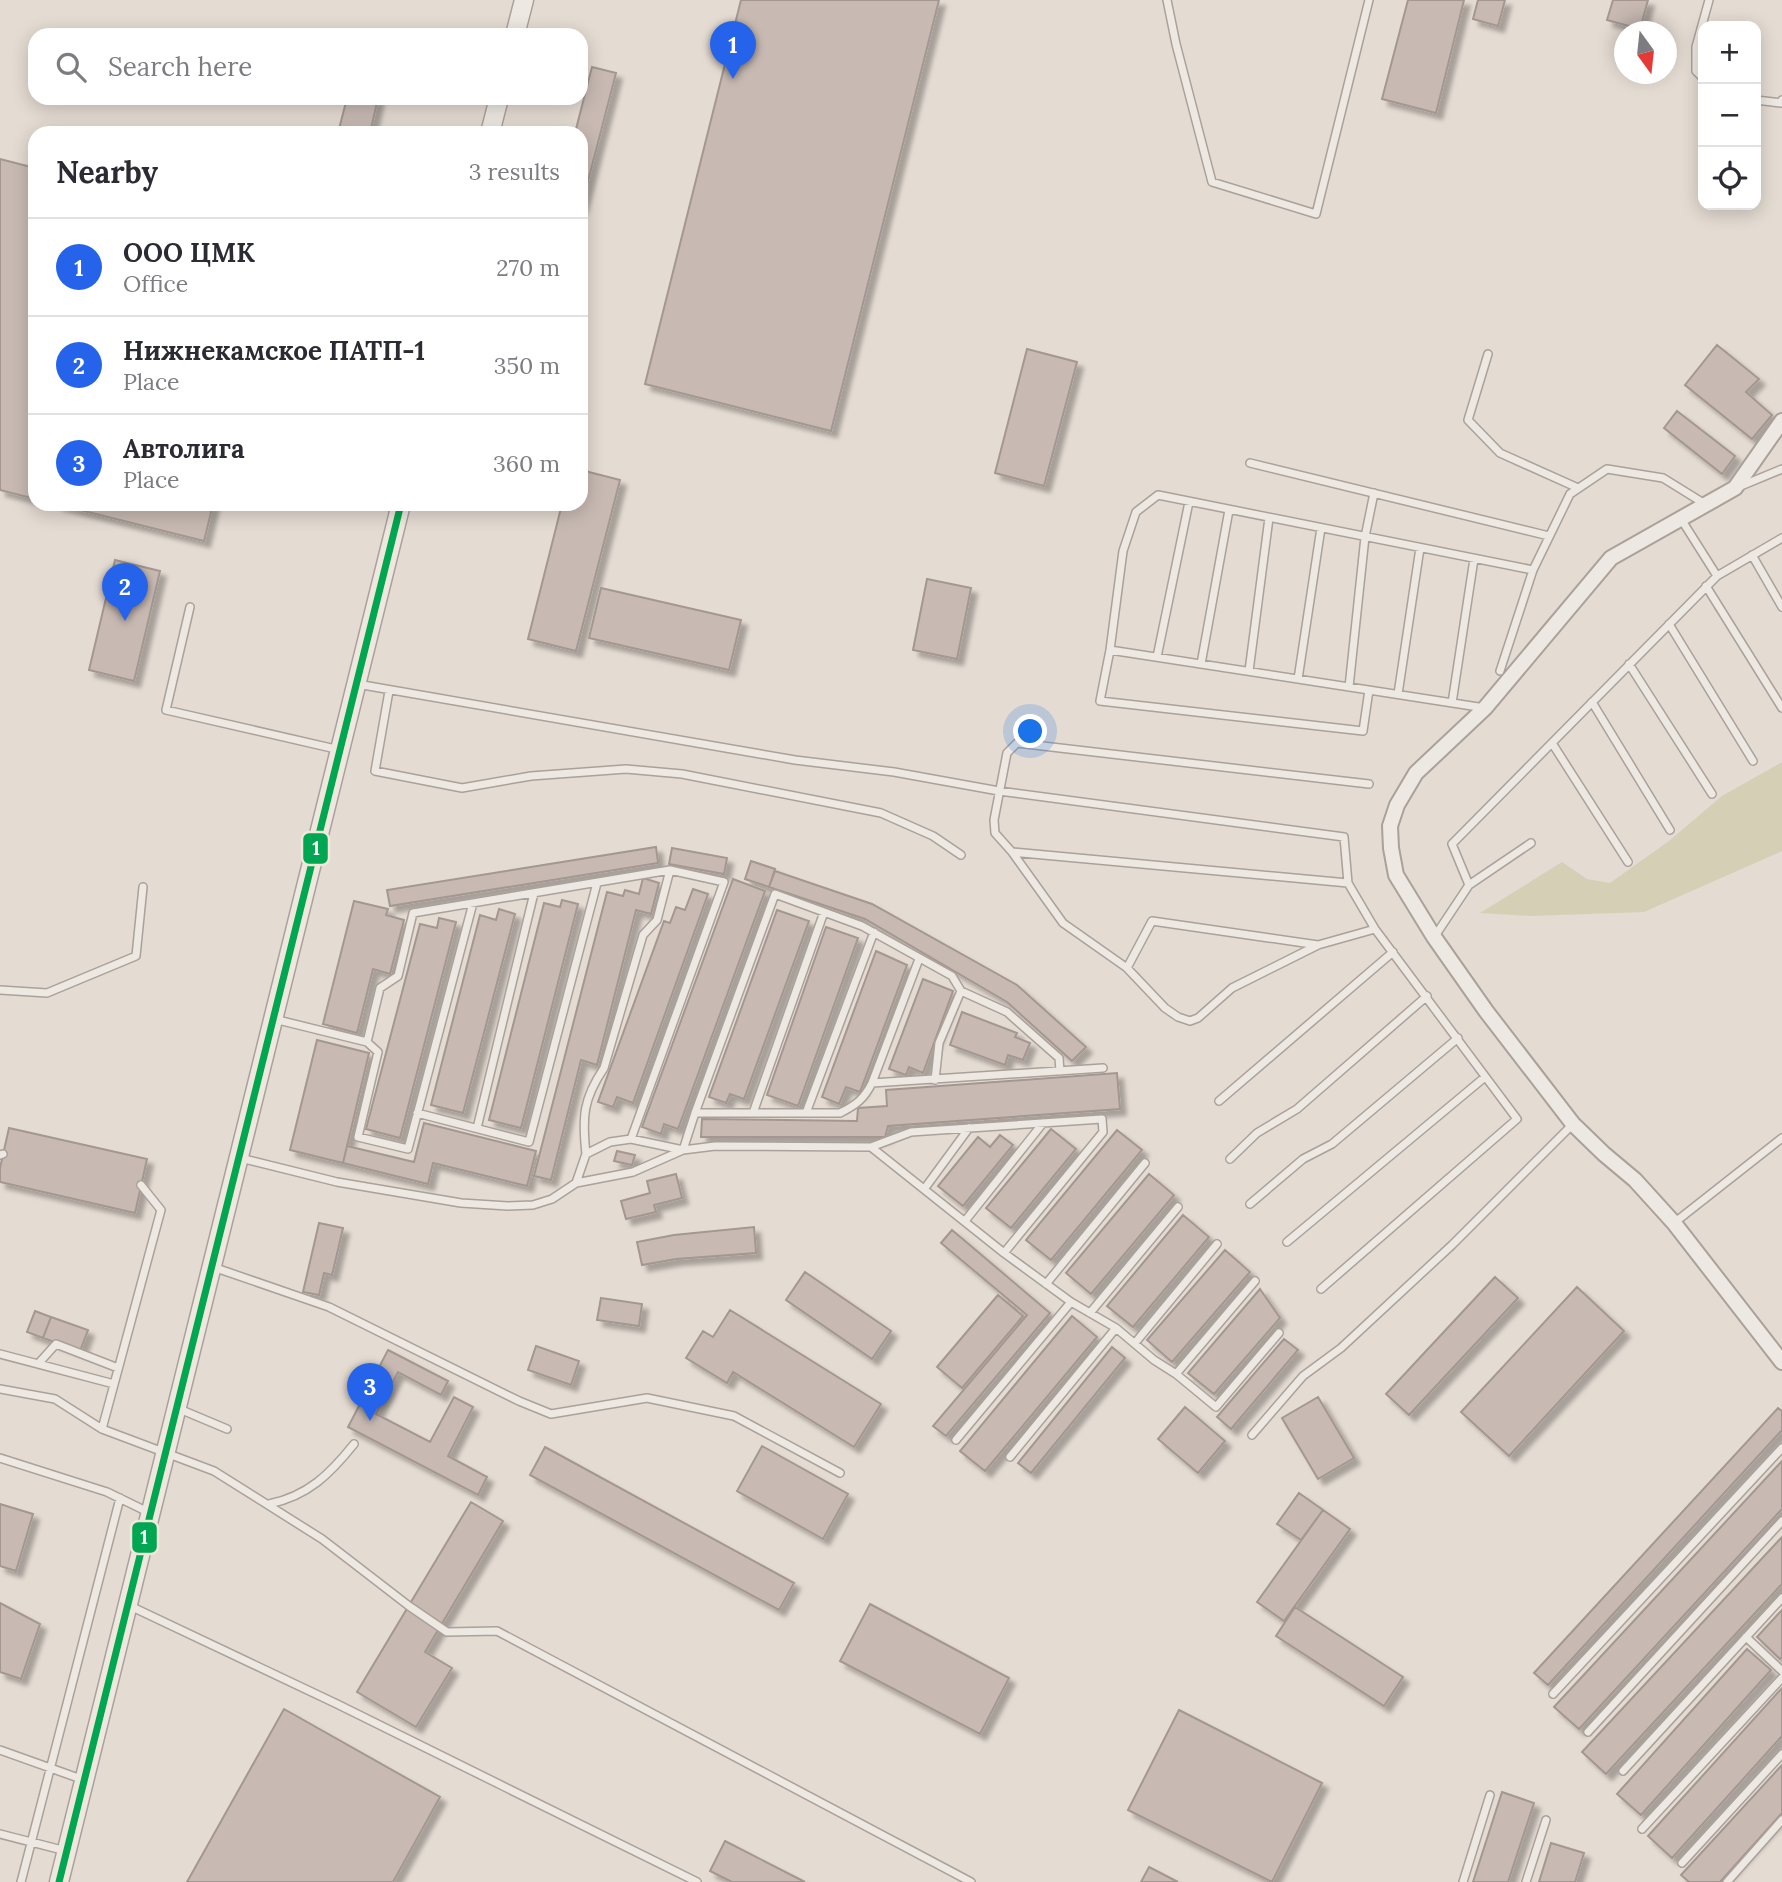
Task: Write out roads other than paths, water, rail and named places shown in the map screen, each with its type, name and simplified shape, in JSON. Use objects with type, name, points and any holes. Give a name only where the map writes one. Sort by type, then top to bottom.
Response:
[{"type":"street","points":[[517,28],[523,0]]},
{"type":"street","points":[[492,126],[497,105]]},
{"type":"street","points":[[1782,421],[1735,488],[1611,558],[1485,708],[1416,773],[1397,805],[1390,825],[1396,875],[1434,937],[1486,1011],[1573,1124],[1635,1180],[1674,1223],[1782,1362]]},
{"type":"street","points":[[59,1882],[399,511]]},
{"type":"lane","points":[[1167,0],[1212,182],[1316,214],[1369,0]]},
{"type":"lane","points":[[1703,21],[1709,0]]},
{"type":"lane","points":[[1698,40],[1698,73]]},
{"type":"lane","points":[[1761,101],[1781,103],[1782,100]]},
{"type":"lane","points":[[1489,354],[1468,420],[1500,453],[1578,488]]},
{"type":"lane","points":[[1250,463],[1549,536]]},
{"type":"lane","points":[[1500,671],[1533,570],[1570,494],[1607,469],[1663,478],[1706,504]]},
{"type":"lane","points":[[1735,488],[1782,469]]},
{"type":"lane","points":[[1349,687],[1365,537],[1374,493]]},
{"type":"lane","points":[[1369,690],[1363,731],[1100,701],[1110,650],[1123,551],[1136,512],[1158,495],[1533,570]]},
{"type":"lane","points":[[1157,657],[1189,502]]},
{"type":"lane","points":[[1201,664],[1229,510]]},
{"type":"lane","points":[[1249,671],[1269,518]]},
{"type":"lane","points":[[1681,518],[1717,576]]},
{"type":"lane","points":[[1298,679],[1321,528]]},
{"type":"lane","points":[[1469,885],[1452,845],[1706,586],[1717,576],[1782,538]]},
{"type":"lane","points":[[1398,694],[1420,548]]},
{"type":"lane","points":[[1752,555],[1782,607]]},
{"type":"lane","points":[[1452,703],[1474,559]]},
{"type":"lane","points":[[1706,586],[1782,708]]},
{"type":"lane","points":[[190,607],[166,710],[340,750]]},
{"type":"lane","points":[[1669,624],[1753,761]]},
{"type":"lane","points":[[1110,650],[1485,708]]},
{"type":"lane","points":[[1629,664],[1712,794]]},
{"type":"lane","points":[[356,684],[795,760],[894,772],[999,791],[1344,837],[1348,883],[1375,929],[1517,1119],[1321,1289]]},
{"type":"lane","points":[[388,691],[375,771],[462,788],[531,776],[626,769],[682,774],[881,813],[933,836],[961,855]]},
{"type":"lane","points":[[1592,702],[1670,830]]},
{"type":"lane","points":[[1369,783],[1017,743],[1007,753],[994,820],[995,833],[1012,852],[1063,923],[1127,968],[1165,1008],[1190,1021],[1198,1018],[1232,988],[1318,945],[1375,929]]},
{"type":"lane","points":[[1552,743],[1628,862]]},
{"type":"lane","points":[[1434,937],[1469,885],[1531,843]]},
{"type":"lane","points":[[1012,852],[1348,883]]},
{"type":"lane","points":[[367,1042],[380,988],[398,976],[413,913],[670,870],[724,882],[631,1139]]},
{"type":"lane","points":[[576,1183],[586,1154],[582,1121],[592,1086],[604,1068],[643,934],[657,920],[670,870]]},
{"type":"lane","points":[[418,1113],[529,1142],[597,883]]},
{"type":"lane","points":[[0,990],[47,993],[136,956],[144,887]]},
{"type":"lane","points":[[477,1128],[534,893]]},
{"type":"lane","points":[[683,1150],[775,894],[862,926],[952,976],[961,991],[1007,1012],[1059,1058],[1060,1071]]},
{"type":"lane","points":[[274,1019],[367,1042],[377,1052],[358,1137],[408,1149],[473,903]]},
{"type":"lane","points":[[753,1113],[824,912]]},
{"type":"lane","points":[[1127,968],[1152,921],[1318,945]]},
{"type":"lane","points":[[806,1113],[874,932]]},
{"type":"lane","points":[[1219,1101],[1393,952]]},
{"type":"lane","points":[[695,1113],[841,1113],[856,1105],[872,1083],[919,959]]},
{"type":"lane","points":[[935,1080],[939,1043],[961,991]]},
{"type":"lane","points":[[1230,1159],[1257,1133],[1297,1109],[1427,996]]},
{"type":"lane","points":[[1250,1204],[1303,1159],[1332,1144],[1458,1038]]},
{"type":"lane","points":[[872,1083],[1102,1068]]},
{"type":"lane","points":[[1287,1242],[1485,1077]]},
{"type":"lane","points":[[239,1158],[337,1182],[461,1203],[533,1205],[552,1199],[576,1183],[633,1172],[683,1150],[715,1146],[872,1147],[911,1132],[1102,1119],[1104,1132],[1004,1254]]},
{"type":"lane","points":[[965,1221],[1044,1123]]},
{"type":"lane","points":[[1252,1435],[1303,1376],[1341,1348],[1452,1245],[1573,1124]]},
{"type":"lane","points":[[925,1188],[969,1128]]},
{"type":"lane","points":[[1674,1223],[1782,1138]]},
{"type":"lane","points":[[586,1154],[610,1142],[631,1139],[683,1150]]},
{"type":"lane","points":[[872,1147],[1004,1254],[1070,1303],[1116,1328],[1216,1407],[1279,1333]]},
{"type":"lane","points":[[1046,1284],[1146,1163]]},
{"type":"lane","points":[[102,1429],[161,1210],[141,1185]]},
{"type":"lane","points":[[1090,1313],[1178,1207]]},
{"type":"lane","points":[[1135,1343],[1217,1244]]},
{"type":"lane","points":[[212,1267],[329,1307],[519,1401],[551,1414],[647,1398],[660,1400],[734,1416],[840,1473]]},
{"type":"lane","points":[[1176,1374],[1255,1281]]},
{"type":"lane","points":[[956,1440],[1070,1303]]},
{"type":"lane","points":[[1010,1457],[1116,1328]]},
{"type":"lane","points":[[38,1364],[56,1344],[118,1368]]},
{"type":"lane","points":[[0,1354],[114,1384]]},
{"type":"lane","points":[[0,1389],[55,1399],[102,1429],[214,1471],[322,1539],[447,1632],[497,1631],[971,1882]]},
{"type":"lane","points":[[177,1408],[227,1429]]},
{"type":"lane","points":[[269,1504],[289,1500],[332,1472],[354,1444]]},
{"type":"lane","points":[[1553,1694],[1782,1448]]},
{"type":"lane","points":[[0,1458],[107,1492],[151,1513]]},
{"type":"lane","points":[[21,1882],[120,1498]]},
{"type":"lane","points":[[1588,1732],[1782,1521]]},
{"type":"lane","points":[[1623,1771],[1782,1598]]},
{"type":"lane","points":[[128,1605],[337,1704],[697,1882]]},
{"type":"lane","points":[[1746,1637],[1782,1671]]},
{"type":"lane","points":[[1642,1829],[1782,1678]]},
{"type":"lane","points":[[0,1750],[85,1780]]},
{"type":"lane","points":[[1682,1863],[1782,1754]]},
{"type":"lane","points":[[1463,1882],[1490,1795]]},
{"type":"lane","points":[[1526,1882],[1546,1820]]},
{"type":"lane","points":[[1727,1882],[1782,1820]]},
{"type":"lane","points":[[0,1834],[67,1852]]},
{"type":"place","name":"ООО ЦМК","points":[[733,79]]},
{"type":"place","name":"Нижнекамское ПАТП-1","points":[[125,621]]},
{"type":"place","name":"Автолига","points":[[370,1421]]}]
